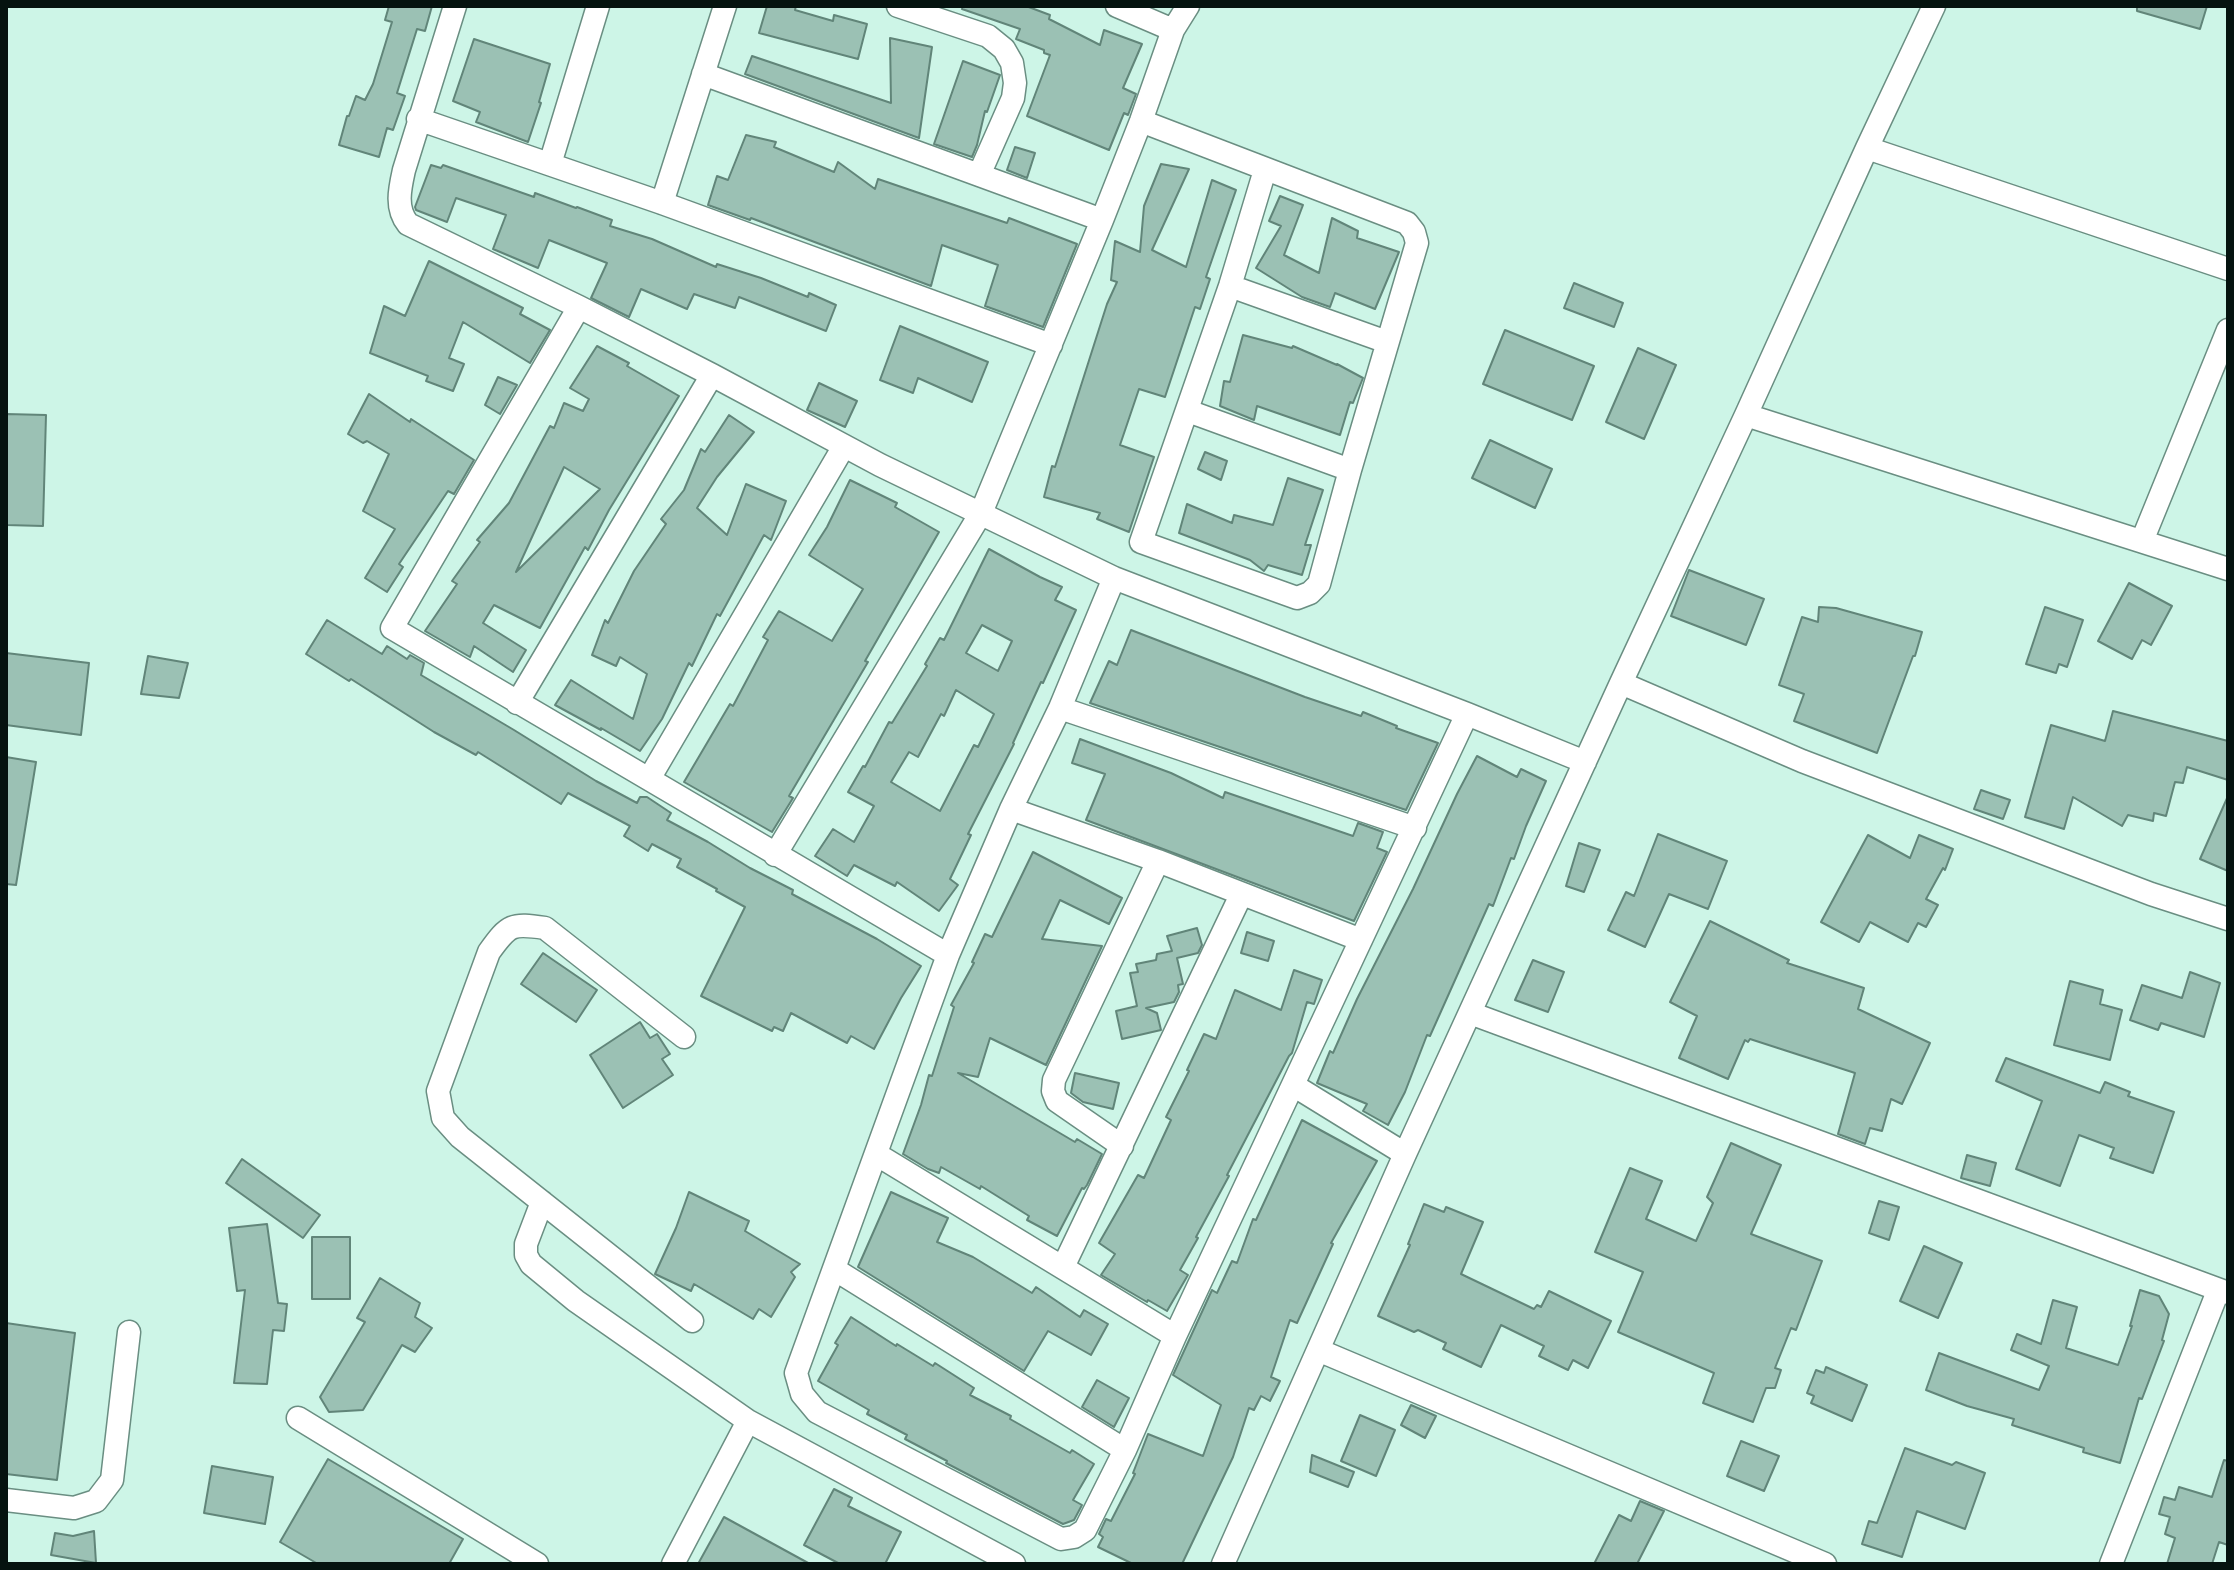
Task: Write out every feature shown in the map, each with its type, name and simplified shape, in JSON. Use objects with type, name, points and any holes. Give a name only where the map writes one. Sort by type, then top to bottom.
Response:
[{"type":"street","points":[[455,6],[418,119],[399,194],[404,221],[712,375],[844,446],[1114,578],[1585,762]]},
{"type":"street","points":[[550,164],[598,6]]},
{"type":"street","points":[[662,203],[725,6]]},
{"type":"street","points":[[898,6],[988,36],[1004,49],[1012,63],[1015,83],[1013,98],[979,175]]},
{"type":"street","points":[[1117,6],[1173,30]]},
{"type":"street","points":[[775,855],[981,513],[1102,220],[1173,30],[1188,6]]},
{"type":"street","points":[[1223,1564],[1405,1154],[1934,6]]},
{"type":"street","points":[[703,74],[1102,220]]},
{"type":"street","points":[[418,119],[662,203],[1051,345]]},
{"type":"street","points":[[1141,121],[1407,223],[1414,232],[1417,243],[1319,584],[1310,593],[1297,598],[1141,542],[1230,286],[1265,170]]},
{"type":"street","points":[[1867,148],[2228,269]]},
{"type":"street","points":[[1230,286],[1387,342]]},
{"type":"street","points":[[579,307],[392,628],[948,955]]},
{"type":"street","points":[[2142,541],[2228,330]]},
{"type":"street","points":[[517,703],[712,375]]},
{"type":"street","points":[[1188,411],[1350,470]]},
{"type":"street","points":[[1746,415],[2228,569]]},
{"type":"street","points":[[649,779],[844,446]]},
{"type":"street","points":[[1114,578],[1060,708],[1011,809],[948,955],[796,1373],[802,1394],[817,1412],[1061,1539],[1074,1537],[1085,1530],[1125,1450],[1175,1336],[1467,714]]},
{"type":"street","points":[[1621,683],[1802,761],[2151,894],[2228,919]]},
{"type":"street","points":[[1060,708],[1415,828]]},
{"type":"street","points":[[1011,809],[1158,861],[1361,940]]},
{"type":"street","points":[[1122,1146],[1057,1101],[1053,1091],[1054,1080],[1158,861]]},
{"type":"street","points":[[1063,1267],[1241,895]]},
{"type":"street","points":[[684,1037],[545,928],[519,924],[502,934],[489,952],[438,1091],[443,1118],[460,1137],[692,1321]]},
{"type":"street","points":[[1470,1013],[2223,1292],[2111,1564]]},
{"type":"street","points":[[1293,1085],[1405,1154]]},
{"type":"street","points":[[876,1154],[1175,1336]]},
{"type":"street","points":[[542,1202],[526,1244],[526,1255],[531,1264],[576,1301],[748,1421],[1014,1564]]},
{"type":"street","points":[[834,1269],[1125,1450]]},
{"type":"street","points":[[6,1500],[74,1508],[96,1501],[112,1480],[129,1332]]},
{"type":"street","points":[[1318,1350],[1825,1564]]},
{"type":"street","points":[[298,1418],[537,1564]]},
{"type":"street","points":[[673,1564],[748,1421]]},
{"type":"building","points":[[389,6],[432,6],[425,31],[417,29],[397,93],[405,96],[393,130],[387,128],[379,157],[339,145],[356,96],[365,100],[373,84],[392,22],[385,20]]},
{"type":"building","points":[[767,6],[796,6],[795,10],[833,21],[834,15],[867,24],[858,59],[759,33]]},
{"type":"building","points":[[963,6],[1026,6],[1050,15],[1049,19],[1100,45],[1104,30],[1142,44],[1123,88],[1136,94],[1128,115],[1124,113],[1109,150],[1027,116],[1050,55],[1016,39],[1020,29],[962,9]]},
{"type":"building","points":[[2137,6],[2207,6],[2200,29],[2137,11]]},
{"type":"building","points":[[890,38],[932,47],[919,138],[745,74],[752,56],[891,103]]},
{"type":"building","points":[[474,39],[550,64],[528,142],[476,122],[480,112],[453,101]]},
{"type":"building","points":[[963,61],[1000,75],[985,111],[972,157],[934,144]]},
{"type":"building","points":[[746,135],[776,142],[774,147],[834,172],[838,162],[875,189],[878,179],[1007,223],[1009,218],[1077,244],[1043,327],[985,306],[998,265],[942,245],[931,286],[751,218],[708,205],[717,176],[728,180]]},
{"type":"building","points":[[1015,147],[1035,153],[1027,178],[1007,170]]},
{"type":"building","points":[[1161,164],[1189,169],[1152,250],[1186,267],[1212,180],[1236,190],[1206,277],[1210,279],[1200,309],[1195,307],[1165,397],[1139,389],[1120,445],[1154,457],[1129,532],[1097,519],[1100,513],[1044,497],[1117,282],[1111,280],[1115,241],[1140,252],[1144,206]]},
{"type":"building","points":[[431,165],[441,168],[443,165],[534,197],[535,193],[577,207],[612,220],[610,226],[652,239],[716,267],[717,264],[761,278],[808,297],[809,293],[836,305],[826,331],[739,297],[735,308],[694,294],[687,309],[641,289],[629,317],[591,298],[607,263],[549,240],[538,268],[493,249],[506,215],[456,198],[447,222],[416,210]]},
{"type":"building","points":[[1280,196],[1303,205],[1284,255],[1319,273],[1332,218],[1358,231],[1357,238],[1399,252],[1375,309],[1335,293],[1330,307],[1302,297],[1256,268],[1281,226],[1269,221]]},
{"type":"building","points":[[429,261],[523,308],[520,314],[550,330],[530,363],[463,322],[449,358],[464,364],[453,391],[426,381],[428,376],[370,353],[384,306],[405,316]]},
{"type":"building","points":[[1574,283],[1623,303],[1614,327],[1564,308]]},
{"type":"building","points":[[900,326],[988,362],[972,402],[918,378],[913,393],[880,380]]},
{"type":"building","points":[[1505,330],[1594,366],[1572,420],[1483,384]]},
{"type":"building","points":[[1243,335],[1293,346],[1363,378],[1353,403],[1350,402],[1340,435],[1257,406],[1254,420],[1220,406],[1224,381],[1230,382]]},
{"type":"building","points":[[597,346],[679,396],[588,550],[585,547],[540,628],[494,605],[483,623],[526,650],[513,672],[474,646],[470,657],[425,631],[457,584],[452,581],[480,542],[477,540],[509,503],[550,426],[554,428],[564,403],[583,411],[589,399],[570,388]],"holes":[[[564,467],[600,489],[516,572]]]},
{"type":"building","points":[[1638,348],[1676,365],[1644,439],[1606,422]]},
{"type":"building","points":[[498,377],[517,385],[500,414],[485,405]]},
{"type":"building","points":[[819,383],[857,401],[845,427],[807,410]]},
{"type":"building","points":[[369,394],[474,460],[454,494],[448,491],[399,564],[403,567],[387,592],[365,578],[395,529],[363,511],[389,454],[348,434]]},
{"type":"building","points":[[6,414],[46,415],[43,526],[6,525]]},
{"type":"building","points":[[729,415],[754,432],[717,477],[697,508],[727,535],[746,484],[786,501],[771,540],[764,535],[720,616],[717,614],[692,666],[689,663],[662,719],[640,751],[555,705],[571,680],[633,719],[647,674],[620,657],[616,666],[592,655],[605,620],[608,623],[634,571],[666,524],[661,519],[684,490],[701,449],[705,452]]},
{"type":"building","points":[[1490,440],[1552,469],[1535,508],[1472,478]]},
{"type":"building","points":[[1205,452],[1227,461],[1221,480],[1198,469]]},
{"type":"building","points":[[1288,478],[1323,490],[1305,545],[1311,545],[1302,575],[1268,565],[1264,571],[1250,560],[1179,533],[1187,504],[1232,523],[1234,515],[1273,525]]},
{"type":"building","points":[[850,480],[897,503],[895,507],[939,532],[865,661],[868,662],[789,796],[793,798],[772,832],[684,782],[730,704],[733,706],[768,640],[763,637],[779,611],[832,641],[863,589],[809,555]]},
{"type":"building","points":[[989,549],[1062,587],[1055,600],[1076,610],[968,834],[971,835],[950,879],[958,885],[939,911],[897,882],[895,886],[854,865],[847,876],[815,856],[833,829],[854,842],[874,806],[848,792],[889,722],[892,723],[927,666],[925,664],[940,638],[944,640]],"holes":[[[982,625],[1012,641],[998,671],[966,653]],[[956,690],[994,714],[940,811],[891,782],[909,752],[918,757]]]},
{"type":"building","points":[[1689,570],[1764,599],[1746,645],[1671,616]]},
{"type":"building","points":[[2129,583],[2172,606],[2151,645],[2142,640],[2132,659],[2098,641]]},
{"type":"building","points":[[1819,607],[1836,608],[1922,632],[1877,753],[1794,721],[1804,694],[1779,685],[1802,617],[1818,622]]},
{"type":"building","points":[[2045,607],[2083,620],[2067,667],[2059,664],[2056,673],[2026,664]]},
{"type":"building","points":[[327,620],[382,654],[387,646],[407,659],[410,655],[424,663],[421,675],[596,781],[637,803],[640,797],[647,797],[671,813],[667,820],[921,966],[874,1049],[851,1036],[847,1043],[791,1013],[783,1031],[774,1027],[772,1031],[701,996],[745,907],[677,867],[681,859],[652,844],[648,851],[624,836],[630,826],[568,793],[561,804],[478,752],[476,755],[434,732],[306,654]]},
{"type":"building","points":[[1131,630],[1305,697],[1361,716],[1363,712],[1438,743],[1406,810],[1090,703],[1109,661],[1117,665]]},
{"type":"building","points":[[6,653],[89,663],[81,735],[6,725]]},
{"type":"building","points":[[148,656],[188,663],[179,698],[141,694]]},
{"type":"building","points":[[2113,711],[2228,741],[2228,780],[2187,767],[2183,783],[2175,782],[2166,816],[2154,813],[2153,821],[2128,815],[2122,826],[2073,797],[2064,829],[2025,817],[2051,725],[2105,741]]},
{"type":"building","points":[[1080,739],[1171,773],[1223,798],[1225,792],[1353,836],[1358,823],[1383,832],[1377,848],[1387,852],[1354,921],[1086,820],[1105,774],[1072,763]]},
{"type":"building","points":[[1477,756],[1517,777],[1521,769],[1546,781],[1493,906],[1489,904],[1388,1125],[1363,1111],[1367,1104],[1317,1083]]},
{"type":"building","points":[[6,757],[36,762],[16,885],[6,884]]},
{"type":"building","points":[[1981,790],[2010,800],[2003,819],[1974,809]]},
{"type":"building","points":[[2228,796],[2228,871],[2200,859]]},
{"type":"building","points":[[1658,834],[1727,861],[1708,909],[1669,894],[1645,947],[1608,930],[1626,892],[1634,896]]},
{"type":"building","points":[[1868,835],[1910,858],[1919,835],[1953,849],[1945,870],[1943,868],[1926,899],[1938,905],[1926,927],[1918,923],[1908,942],[1870,922],[1859,942],[1821,922]]},
{"type":"building","points":[[1579,843],[1600,850],[1584,892],[1566,886]]},
{"type":"building","points":[[1033,852],[1122,898],[1109,924],[1060,900],[1042,939],[1102,946],[1046,1065],[990,1038],[978,1077],[958,1073],[1075,1142],[1077,1139],[1102,1154],[1057,1236],[1027,1220],[1029,1216],[981,1186],[980,1189],[941,1167],[939,1173],[928,1169],[903,1154],[929,1075],[932,1076],[954,1007],[951,1005],[974,963],[985,934],[992,937]]},
{"type":"building","points":[[1710,921],[1789,960],[1787,963],[1864,988],[1858,1009],[1930,1043],[1902,1104],[1891,1099],[1882,1131],[1870,1128],[1865,1144],[1838,1134],[1855,1073],[1750,1039],[1748,1042],[1745,1040],[1728,1079],[1679,1058],[1697,1016],[1670,1002]]},
{"type":"building","points":[[1197,928],[1202,945],[1198,953],[1177,958],[1183,984],[1178,985],[1179,992],[1174,1002],[1146,1008],[1157,1013],[1161,1030],[1122,1039],[1116,1011],[1137,1006],[1130,973],[1138,972],[1136,964],[1156,960],[1157,954],[1172,951],[1167,936]]},
{"type":"building","points":[[1247,932],[1274,941],[1268,961],[1241,953]]},
{"type":"building","points":[[543,953],[597,990],[576,1022],[521,984]]},
{"type":"building","points":[[1533,960],[1564,972],[1548,1012],[1515,1000]]},
{"type":"building","points":[[1294,970],[1322,980],[1314,1004],[1307,1002],[1292,1053],[1180,1270],[1188,1275],[1167,1311],[1101,1275],[1115,1254],[1099,1243],[1138,1175],[1144,1178],[1171,1120],[1166,1117],[1204,1034],[1216,1039],[1235,990],[1281,1010]]},
{"type":"building","points":[[2190,972],[2220,983],[2204,1037],[2161,1023],[2158,1030],[2130,1020],[2142,985],[2182,998]]},
{"type":"building","points":[[2070,981],[2103,990],[2100,1004],[2122,1010],[2110,1060],[2054,1045]]},
{"type":"building","points":[[640,1022],[650,1038],[657,1034],[670,1054],[662,1059],[673,1075],[623,1108],[590,1055]]},
{"type":"building","points":[[2006,1058],[2100,1093],[2105,1082],[2130,1092],[2128,1096],[2174,1112],[2153,1173],[2110,1158],[2114,1148],[2079,1135],[2060,1186],[2016,1169],[2042,1101],[1996,1081]]},
{"type":"building","points":[[1075,1073],[1119,1083],[1113,1109],[1083,1102],[1071,1093]]},
{"type":"building","points":[[1302,1120],[1377,1161],[1331,1243],[1297,1323],[1290,1320],[1271,1377],[1280,1381],[1270,1401],[1261,1396],[1254,1410],[1249,1408],[1233,1457],[1182,1564],[1133,1564],[1098,1547],[1103,1537],[1099,1534],[1106,1519],[1111,1521],[1135,1474],[1148,1434],[1203,1456],[1221,1405],[1173,1375],[1212,1290],[1217,1293],[1232,1261],[1237,1263],[1253,1219],[1256,1220]]},
{"type":"building","points":[[1731,1143],[1781,1165],[1751,1234],[1822,1261],[1796,1330],[1791,1328],[1775,1368],[1781,1370],[1775,1388],[1766,1388],[1753,1422],[1703,1403],[1714,1373],[1618,1332],[1643,1272],[1595,1252],[1630,1168],[1662,1181],[1646,1219],[1696,1241],[1713,1203],[1707,1197]]},
{"type":"building","points":[[1967,1155],[1996,1163],[1990,1186],[1961,1178]]},
{"type":"building","points":[[242,1159],[320,1215],[303,1238],[226,1183]]},
{"type":"building","points":[[689,1192],[749,1221],[745,1231],[800,1264],[791,1272],[795,1277],[771,1317],[759,1309],[753,1319],[694,1284],[691,1291],[655,1274]]},
{"type":"building","points":[[891,1192],[948,1218],[937,1242],[973,1257],[1032,1293],[1036,1287],[1080,1317],[1084,1310],[1108,1324],[1091,1355],[1048,1331],[1024,1371],[858,1267]]},
{"type":"building","points":[[1879,1201],[1899,1207],[1889,1240],[1869,1233]]},
{"type":"building","points":[[1424,1204],[1444,1212],[1446,1207],[1483,1222],[1461,1274],[1534,1309],[1537,1305],[1541,1307],[1549,1291],[1611,1321],[1588,1368],[1573,1360],[1568,1370],[1539,1356],[1544,1346],[1501,1325],[1481,1367],[1443,1349],[1446,1343],[1378,1316],[1410,1245]]},
{"type":"building","points":[[267,1224],[278,1303],[287,1304],[284,1331],[273,1330],[267,1384],[234,1383],[245,1290],[237,1291],[229,1228]]},
{"type":"building","points":[[312,1237],[350,1237],[350,1299],[312,1299]]},
{"type":"building","points":[[1924,1246],[1962,1263],[1938,1318],[1900,1301]]},
{"type":"building","points":[[380,1278],[420,1303],[415,1317],[432,1328],[415,1352],[402,1345],[363,1410],[329,1412],[320,1397],[365,1322],[357,1318]]},
{"type":"building","points":[[2140,1290],[2159,1296],[2169,1314],[2164,1341],[2142,1399],[2139,1398],[2120,1463],[2012,1425],[2014,1419],[1926,1390],[1939,1353],[2039,1390],[2049,1366],[2011,1350],[2017,1334],[2041,1344],[2053,1300],[2077,1307],[2066,1348],[2118,1365],[2132,1326]]},
{"type":"building","points":[[851,1317],[896,1346],[933,1366],[935,1363],[974,1388],[970,1395],[1094,1464],[1073,1500],[1082,1505],[1074,1520],[1063,1524],[946,1463],[905,1439],[907,1435],[867,1414],[869,1410],[818,1381]]},
{"type":"building","points":[[6,1323],[75,1333],[57,1480],[6,1474]]},
{"type":"building","points":[[1826,1367],[1867,1385],[1852,1421],[1811,1403],[1814,1396],[1807,1393],[1816,1370],[1824,1373]]},
{"type":"building","points":[[1097,1380],[1129,1398],[1114,1427],[1082,1407]]},
{"type":"building","points":[[1411,1405],[1436,1416],[1425,1438],[1401,1425]]},
{"type":"building","points":[[1360,1415],[1395,1430],[1376,1476],[1341,1461]]},
{"type":"building","points":[[1741,1441],[1779,1456],[1764,1491],[1727,1476]]},
{"type":"building","points":[[1905,1448],[1985,1473],[1965,1529],[1917,1511],[1902,1557],[1862,1544],[1869,1521],[1877,1523]]},
{"type":"building","points":[[1312,1455],[1354,1472],[1348,1487],[1310,1472]]},
{"type":"building","points":[[328,1459],[463,1539],[449,1564],[318,1564],[280,1542]]},
{"type":"building","points":[[2224,1460],[2228,1461],[2228,1545],[2219,1542],[2212,1564],[2167,1564],[2175,1538],[2165,1534],[2170,1517],[2159,1514],[2164,1497],[2175,1500],[2179,1487],[2212,1497]]},
{"type":"building","points":[[212,1466],[273,1477],[265,1524],[204,1513]]},
{"type":"building","points":[[834,1489],[852,1498],[848,1506],[901,1532],[885,1564],[840,1564],[804,1545]]},
{"type":"building","points":[[1640,1501],[1664,1511],[1637,1564],[1594,1564],[1619,1515],[1631,1521]]},
{"type":"building","points":[[724,1517],[810,1564],[698,1564]]},
{"type":"building","points":[[94,1531],[96,1563],[51,1555],[55,1533],[73,1536]]}]
